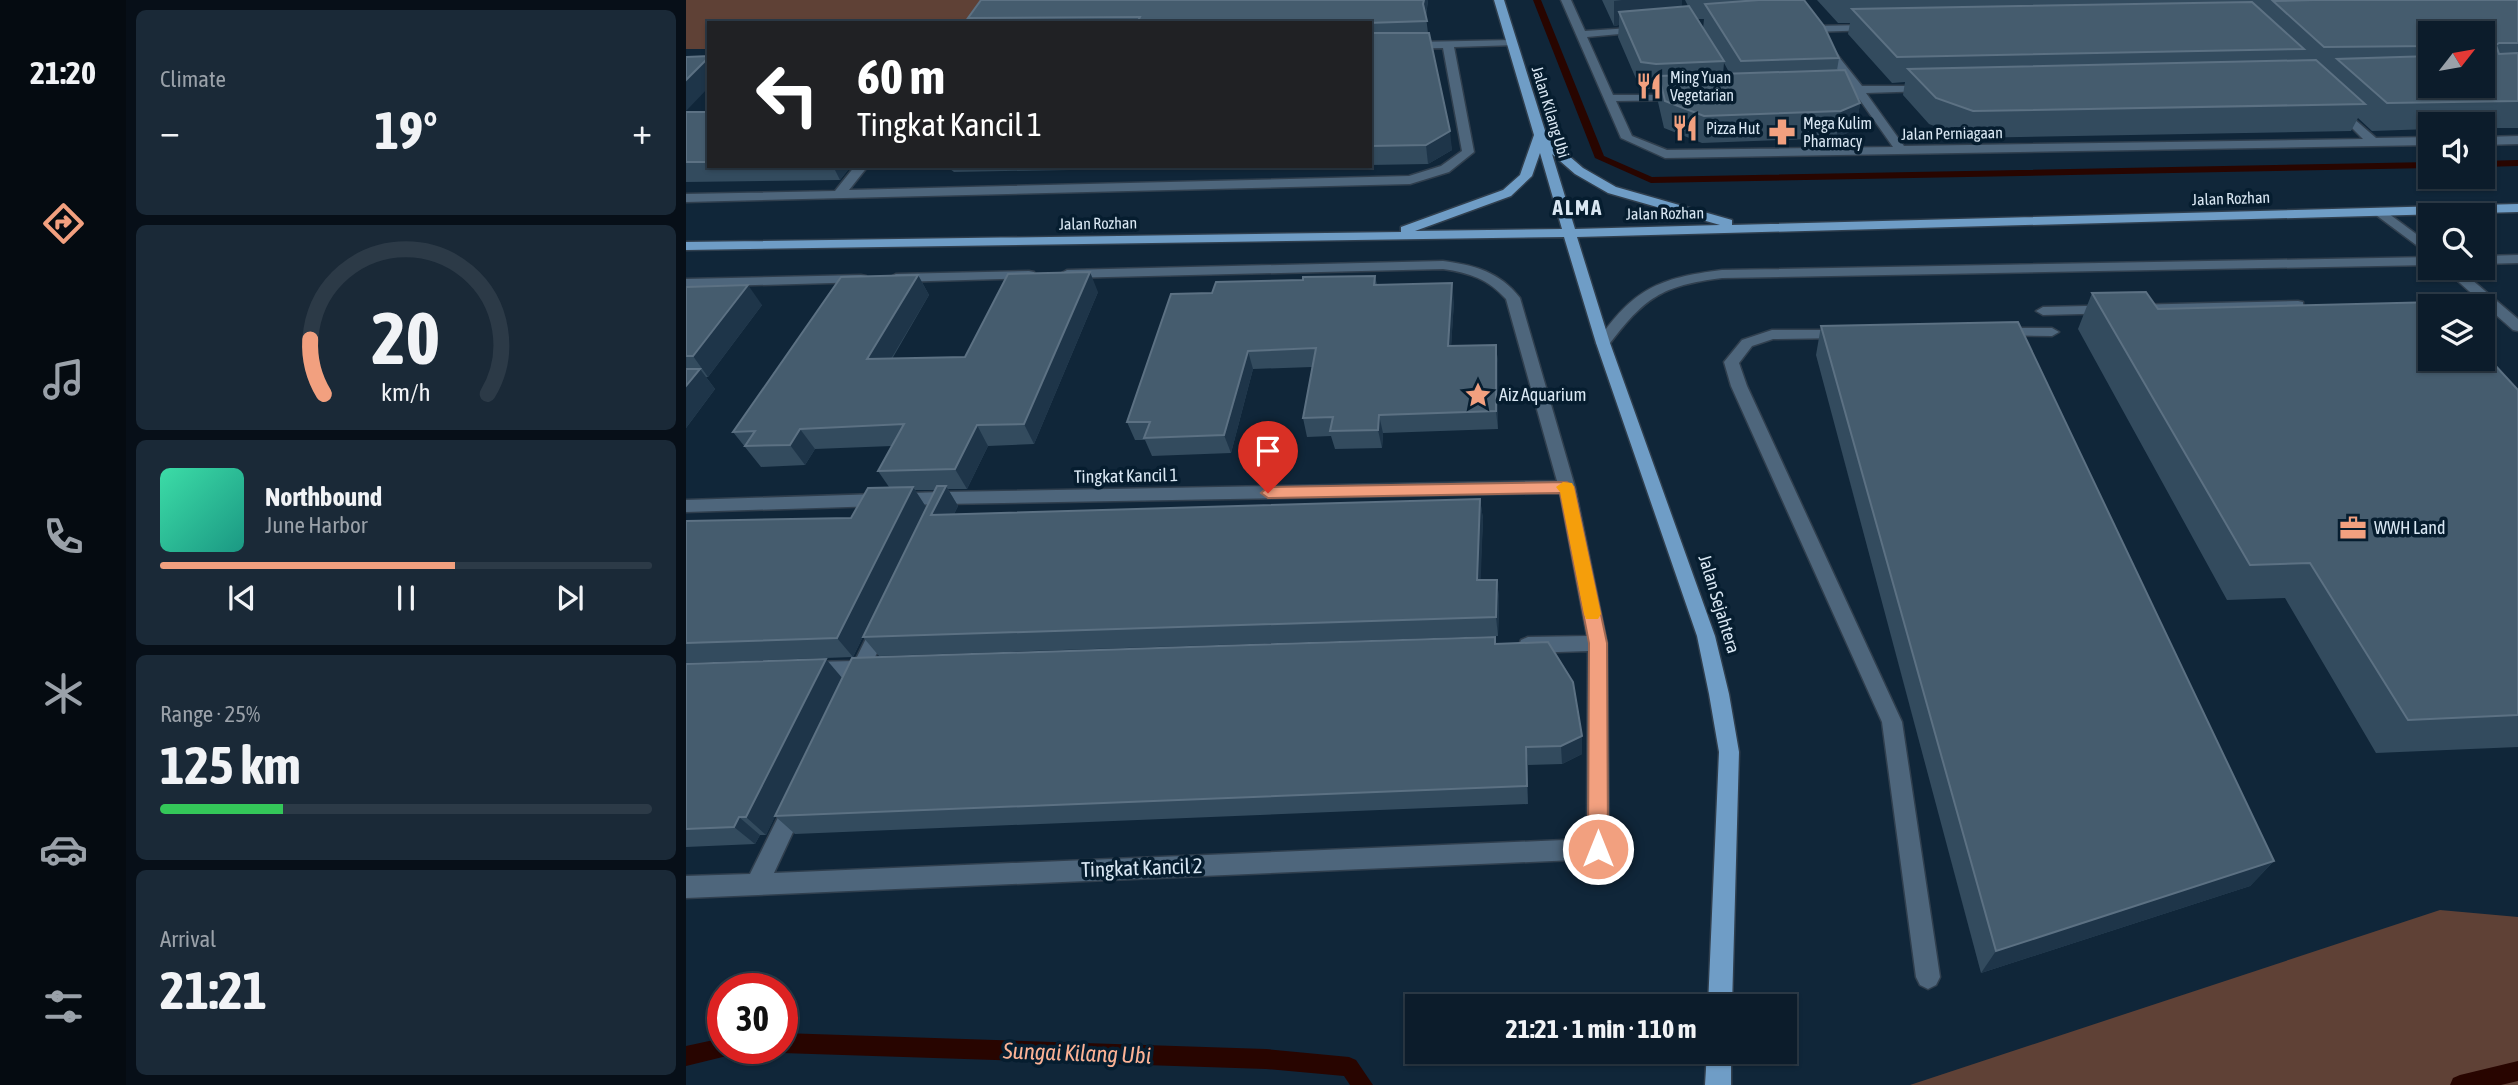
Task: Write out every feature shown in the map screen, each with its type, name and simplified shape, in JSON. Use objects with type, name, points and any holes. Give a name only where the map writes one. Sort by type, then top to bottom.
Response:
[{"type":"main road","name":"Jalan Kilang Ubi","points":[[1499,0],[1570,233]]},
{"type":"main road","points":[[1390,235],[1507,193],[1526,176],[1539,136],[1579,171],[1612,190],[1746,229]]},
{"type":"main road","name":"Jalan Rozhan","points":[[686,246],[1570,233],[2518,208]]},
{"type":"main road","name":"Jalan Sejahtera","points":[[1570,233],[1603,342],[1706,636],[1719,694],[1729,752],[1720,994]]},
{"type":"main road","points":[[1718,1064],[1718,1085]]},
{"type":"street","name":"Jalan Perniagaan","points":[[1566,0],[1627,138],[1665,154],[2418,141]]},
{"type":"street","points":[[1801,16],[1859,90],[1901,150]]},
{"type":"street","points":[[1581,34],[1650,28]]},
{"type":"street","points":[[1811,29],[1886,28]]},
{"type":"street","points":[[1372,46],[1512,43]]},
{"type":"street","name":"Jalan Rozhan","points":[[686,198],[1410,180],[1446,169],[1468,152],[1448,44]]},
{"type":"street","points":[[1820,91],[1943,88]]},
{"type":"street","points":[[1609,99],[1692,96]]},
{"type":"street","points":[[2326,97],[2373,142]]},
{"type":"street","points":[[2495,141],[2518,140]]},
{"type":"street","points":[[839,194],[860,168]]},
{"type":"street","points":[[1331,168],[1333,181]]},
{"type":"street","points":[[2381,212],[2418,242]]},
{"type":"street","points":[[2495,260],[2518,259]]},
{"type":"street","points":[[1603,342],[1627,309],[1645,294],[1665,283],[1722,274],[2418,261]]},
{"type":"street","points":[[686,283],[1443,265],[1476,269],[1498,280],[1513,298],[1567,487],[1598,643],[1514,646]]},
{"type":"street","points":[[2464,280],[2518,327]]},
{"type":"street","points":[[2043,311],[2319,305]]},
{"type":"street","points":[[2500,310],[2518,310]]},
{"type":"street","points":[[1986,333],[2052,332]]},
{"type":"street","points":[[1866,334],[1772,335],[1747,342],[1731,362],[1739,386],[1892,722],[1928,977]]},
{"type":"street","name":"Tingkat Kancil 1","points":[[686,506],[942,498],[1567,487]]},
{"type":"street","points":[[931,523],[942,498]]},
{"type":"street","points":[[849,692],[890,608]]},
{"type":"street","name":"Tingkat Kancil 2","points":[[686,887],[1598,849],[1598,643]]},
{"type":"street","points":[[794,670],[889,667]]},
{"type":"street","points":[[757,884],[803,788]]},
{"type":"shaded area","points":[[686,0],[983,0],[967,21],[707,21],[707,49],[686,49]]},
{"type":"shaded area","points":[[2440,910],[2518,917],[2518,1085],[1910,1085]]},
{"type":"building","points":[[981,0],[1424,0],[1427,21],[1372,23],[1138,21],[1140,17],[968,18]]},
{"type":"building","points":[[1804,0],[1824,26],[1839,58],[1741,61],[1705,4]]},
{"type":"building","points":[[2518,0],[2518,43],[2496,45],[2496,21],[2418,21],[2418,46],[2324,47],[2273,1]]},
{"type":"building","points":[[2252,2],[2304,49],[1897,57],[1852,9]]},
{"type":"building","points":[[1689,6],[1724,61],[1656,64],[1641,62],[1619,12]]},
{"type":"building","points":[[1372,33],[1429,33],[1450,131],[1426,145],[1372,146]]},
{"type":"building","points":[[2496,45],[2499,54],[2518,53],[2518,101],[2387,103],[2337,59],[2418,56],[2418,98],[2496,98]]},
{"type":"building","points":[[707,56],[686,80],[686,57]]},
{"type":"building","points":[[2316,60],[2365,104],[1973,111],[1936,98],[1908,69]]},
{"type":"building","points":[[1845,70],[1860,103],[1841,111],[1704,116],[1665,101],[1659,76]]},
{"type":"building","points":[[686,112],[707,112],[707,162],[686,162]]},
{"type":"building","points":[[1090,272],[1024,424],[977,425],[955,469],[878,471],[904,424],[800,429],[790,445],[745,446],[755,431],[733,432],[841,277],[918,275],[867,359],[965,357],[1008,274]]},
{"type":"building","points":[[1375,276],[1374,285],[1452,283],[1448,346],[1496,345],[1496,411],[1379,415],[1378,430],[1330,431],[1333,417],[1303,418],[1316,348],[1248,351],[1224,435],[1144,438],[1150,422],[1127,422],[1171,294],[1212,293],[1216,282]]},
{"type":"building","points":[[748,285],[693,356],[686,356],[686,287]]},
{"type":"building","name":"WWH Land","points":[[2146,292],[2158,309],[2418,302],[2418,371],[2495,371],[2495,365],[2518,390],[2518,715],[2408,720],[2310,563],[2250,565],[2092,293]]},
{"type":"building","points":[[2018,322],[2274,861],[1996,951],[1821,326]]},
{"type":"building","points":[[686,369],[700,369],[686,386]]},
{"type":"building","points":[[937,486],[946,486],[931,515],[1480,499],[1477,580],[1497,580],[1496,617],[863,637]]},
{"type":"building","points":[[913,487],[837,638],[686,643],[686,521],[851,518],[868,488]]},
{"type":"building","points":[[1495,637],[1495,644],[1548,642],[1573,682],[1582,736],[1561,746],[1526,747],[1527,786],[775,816],[852,658]]},
{"type":"building","points":[[826,659],[746,817],[739,817],[734,827],[686,829],[686,664]]},
{"type":"waterway","points":[[1537,0],[1600,158],[1651,180],[2418,165]]},
{"type":"waterway","points":[[2495,164],[2518,163]]},
{"type":"waterway","name":"Sungai Kilang Ubi","points":[[798,1044],[1266,1059],[1349,1067],[1363,1085]]},
{"type":"waterway","name":"Sungai Kilang Ubi","points":[[686,1056],[707,1052]]},
{"type":"waterway","name":"Sungai Kilang Ubi","points":[[2460,1085],[2518,1071]]},
{"type":"slow traffic","points":[[1563,487],[1567,487],[1592,614]]},
{"type":"place","name":"Ming Yuan Vegetarian","points":[[1649,86]]},
{"type":"place","name":"Pizza Hut","points":[[1685,128]]},
{"type":"place","name":"Mega Kulim Pharmacy","points":[[1782,132]]},
{"type":"place","name":"Aiz Aquarium","points":[[1478,395]]},
{"type":"place","name":"WWH Land","points":[[2353,528]]},
{"type":"district","name":"ALMA","points":[[1578,208]]},
{"type":"route","points":[[1268,493],[1567,487],[1598,643],[1598,849]]}]
